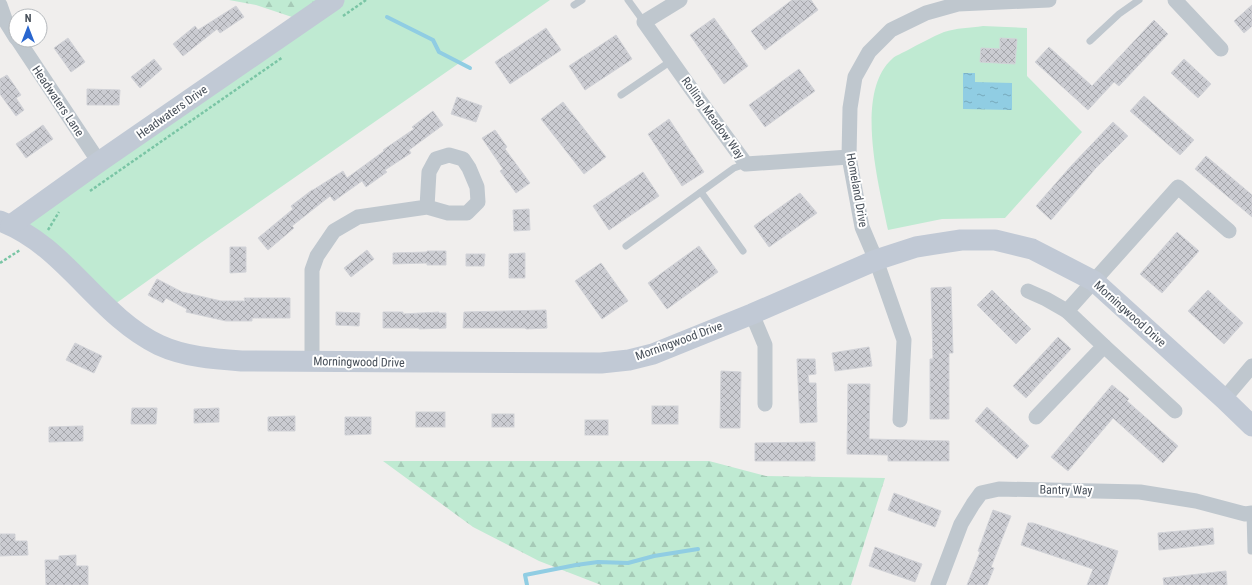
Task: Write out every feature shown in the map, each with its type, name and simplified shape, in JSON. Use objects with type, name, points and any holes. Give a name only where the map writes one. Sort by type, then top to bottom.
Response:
[{"type":"street","points":[[644,22],[680,0]]},
{"type":"street","name":"Homeland Drive","points":[[900,420],[904,340],[876,260],[862,227],[849,157],[850,108],[855,77],[869,52],[891,30],[926,13],[958,4],[1049,0]]},
{"type":"street","points":[[1175,0],[1222,49]]},
{"type":"street","name":"Headwaters Lane","points":[[0,5],[8,25]]},
{"type":"street","name":"Headwaters Drive","points":[[5,223],[337,9]]},
{"type":"street","name":"Rolling Meadow Way","points":[[644,22],[746,164],[849,157]]},
{"type":"street","name":"Headwaters Lane","points":[[23,48],[99,162]]},
{"type":"street","points":[[1067,311],[1178,187],[1229,231]]},
{"type":"street","points":[[312,361],[312,270],[317,256],[334,231],[358,217],[427,207]]},
{"type":"street","name":"Morningwood Drive","points":[[5,223],[37,240],[58,258],[108,310],[144,336],[160,345],[184,354],[242,361],[601,363],[630,360],[653,354],[752,314],[876,260],[916,247],[961,240],[995,240],[1032,249],[1094,281],[1252,426]]},
{"type":"street","points":[[1028,291],[1046,298],[1067,311],[1175,411]]},
{"type":"street","points":[[752,314],[765,345],[764,404]]},
{"type":"street","points":[[1036,417],[1104,346]]},
{"type":"street","points":[[1224,399],[1252,366]]},
{"type":"street","name":"Bantry Way","points":[[938,585],[961,524],[981,493],[999,489],[1140,492],[1196,501],[1245,514],[1251,513]]},
{"type":"lane","points":[[574,5],[582,0]]},
{"type":"lane","points":[[628,0],[644,22]]},
{"type":"lane","points":[[1090,41],[1119,14],[1139,0]]},
{"type":"lane","points":[[621,95],[671,61]]},
{"type":"lane","points":[[626,246],[734,168],[746,164]]},
{"type":"lane","points":[[701,192],[743,251]]},
{"type":"lane","points":[[1251,513],[1251,551]]},
{"type":"path","points":[[337,9],[366,0]]},
{"type":"path","points":[[85,194],[289,53]]},
{"type":"path","points":[[0,263],[46,233],[59,212]]},
{"type":"green space","points":[[229,0],[334,0],[304,21],[256,5]]},
{"type":"green space","points":[[334,0],[550,0],[108,309],[11,225]]},
{"type":"green space","points":[[983,26],[1027,28],[1027,76],[1082,132],[1005,218],[942,219],[888,230],[879,190],[872,141],[874,94],[881,74],[892,59],[935,36],[953,30]]},
{"type":"green space","points":[[383,461],[709,461],[766,476],[885,478],[851,585],[601,585],[539,561],[473,527]]},
{"type":"water","points":[[963,73],[975,73],[975,82],[1012,83],[1012,110],[963,109]]},
{"type":"building","points":[[792,0],[811,0],[818,10],[765,50],[751,31]]},
{"type":"building","points":[[1252,5],[1252,26],[1244,33],[1234,21]]},
{"type":"building","points":[[236,6],[244,17],[220,33],[217,29],[183,56],[173,44],[195,26],[198,30]]},
{"type":"building","points":[[714,18],[748,66],[724,84],[690,35]]},
{"type":"building","points":[[1154,20],[1168,34],[1119,86],[1114,82],[1088,110],[1035,62],[1049,47],[1092,86]]},
{"type":"building","points":[[546,28],[561,50],[510,84],[495,62]]},
{"type":"building","points":[[616,35],[632,59],[585,90],[569,66]]},
{"type":"building","points":[[68,38],[85,62],[71,72],[54,48]]},
{"type":"building","points":[[1000,38],[1017,39],[1015,64],[980,62],[981,48],[1000,49]]},
{"type":"building","points":[[154,59],[162,69],[140,88],[131,77]]},
{"type":"building","points":[[1184,59],[1211,84],[1198,98],[1171,73]]},
{"type":"building","points":[[799,69],[815,91],[765,127],[749,105]]},
{"type":"building","points":[[7,75],[21,95],[16,98],[24,110],[16,116],[0,94],[0,79]]},
{"type":"building","points":[[87,89],[120,90],[119,105],[87,105]]},
{"type":"building","points":[[1144,96],[1194,140],[1180,155],[1130,111]]},
{"type":"building","points":[[457,97],[482,106],[476,122],[451,114]]},
{"type":"building","points":[[563,102],[606,157],[584,174],[541,119]]},
{"type":"building","points":[[433,111],[443,125],[409,150],[411,153],[385,170],[387,172],[366,187],[362,181],[334,201],[330,196],[292,226],[294,228],[268,250],[258,238],[293,209],[291,206],[312,190],[343,171],[347,178],[384,151],[383,150],[414,129],[412,127]]},
{"type":"building","points":[[669,119],[704,172],[682,186],[648,134]]},
{"type":"building","points":[[1113,122],[1128,136],[1095,169],[1051,220],[1036,206],[1071,166]]},
{"type":"building","points":[[43,125],[53,139],[26,158],[16,144]]},
{"type":"building","points":[[495,130],[507,147],[505,149],[530,183],[516,193],[500,171],[503,169],[482,138]]},
{"type":"building","points":[[1206,156],[1252,195],[1252,217],[1195,169]]},
{"type":"building","points":[[643,172],[659,196],[609,230],[593,206]]},
{"type":"building","points":[[800,193],[817,213],[769,247],[754,226]]},
{"type":"building","points":[[529,209],[530,230],[514,231],[513,210]]},
{"type":"building","points":[[1177,232],[1199,251],[1162,293],[1140,274]]},
{"type":"building","points":[[699,246],[718,272],[667,309],[648,283]]},
{"type":"building","points":[[230,247],[246,247],[246,272],[230,273]]},
{"type":"building","points":[[367,250],[374,259],[351,277],[344,268]]},
{"type":"building","points":[[446,251],[446,265],[427,265],[427,263],[393,264],[393,253]]},
{"type":"building","points":[[525,253],[525,278],[509,278],[509,254]]},
{"type":"building","points":[[466,254],[485,254],[484,266],[466,266]]},
{"type":"building","points":[[601,263],[628,301],[602,319],[575,281]]},
{"type":"building","points":[[157,279],[182,292],[221,301],[245,301],[244,298],[290,298],[290,318],[252,318],[252,321],[226,321],[186,312],[187,309],[166,298],[163,303],[148,295]]},
{"type":"building","points":[[951,287],[953,353],[949,353],[949,419],[930,419],[930,359],[933,359],[931,288]]},
{"type":"building","points":[[992,290],[1031,329],[1016,344],[977,305]]},
{"type":"building","points":[[1208,290],[1243,323],[1224,344],[1188,311]]},
{"type":"building","points":[[546,310],[547,328],[463,328],[464,312]]},
{"type":"building","points":[[336,312],[360,313],[359,326],[336,325]]},
{"type":"building","points":[[383,312],[403,312],[403,314],[446,313],[446,328],[383,328]]},
{"type":"building","points":[[1058,337],[1071,349],[1026,398],[1013,386]]},
{"type":"building","points":[[75,343],[102,356],[94,373],[66,360]]},
{"type":"building","points":[[869,347],[872,366],[835,371],[832,353]]},
{"type":"building","points":[[797,359],[815,359],[816,374],[808,375],[809,383],[816,383],[817,422],[800,423]]},
{"type":"building","points":[[721,371],[741,372],[740,428],[720,428]]},
{"type":"building","points":[[848,384],[870,384],[869,439],[949,441],[949,461],[888,461],[888,455],[847,454]]},
{"type":"building","points":[[1112,385],[1129,399],[1127,401],[1178,446],[1163,463],[1113,418],[1068,471],[1051,457]]},
{"type":"building","points":[[652,406],[678,406],[678,424],[652,424]]},
{"type":"building","points":[[987,407],[1029,446],[1017,459],[975,421]]},
{"type":"building","points":[[132,408],[157,408],[156,424],[131,424]]},
{"type":"building","points":[[219,408],[219,422],[194,423],[194,409]]},
{"type":"building","points":[[416,412],[445,412],[445,427],[416,427]]},
{"type":"building","points":[[492,414],[514,414],[514,427],[492,427]]},
{"type":"building","points":[[295,416],[295,431],[268,431],[268,417]]},
{"type":"building","points":[[345,417],[371,417],[371,434],[345,435]]},
{"type":"building","points":[[585,420],[608,420],[608,435],[585,435]]},
{"type":"building","points":[[83,426],[83,441],[49,442],[49,427]]},
{"type":"building","points":[[815,442],[815,461],[755,461],[755,443]]},
{"type":"building","points":[[894,493],[941,511],[935,527],[888,510]]},
{"type":"building","points":[[993,510],[1011,516],[991,567],[994,568],[987,585],[967,585],[980,552],[978,551]]},
{"type":"building","points":[[1028,523],[1033,523],[1118,551],[1107,585],[1087,585],[1093,569],[1021,545]]},
{"type":"building","points":[[1213,528],[1214,544],[1159,550],[1158,533]]},
{"type":"building","points":[[0,534],[15,534],[15,541],[27,541],[28,555],[0,556]]},
{"type":"building","points":[[875,547],[922,564],[915,582],[869,566]]},
{"type":"building","points":[[76,555],[76,566],[88,566],[88,585],[46,585],[45,560],[59,560],[59,556]]},
{"type":"building","points":[[1226,571],[1227,585],[1164,585],[1163,578]]},
{"type":"waterway","points":[[387,17],[433,40],[439,52],[470,68]]},
{"type":"waterway","points":[[527,585],[525,575],[598,562],[628,563],[654,556],[698,549]]}]
